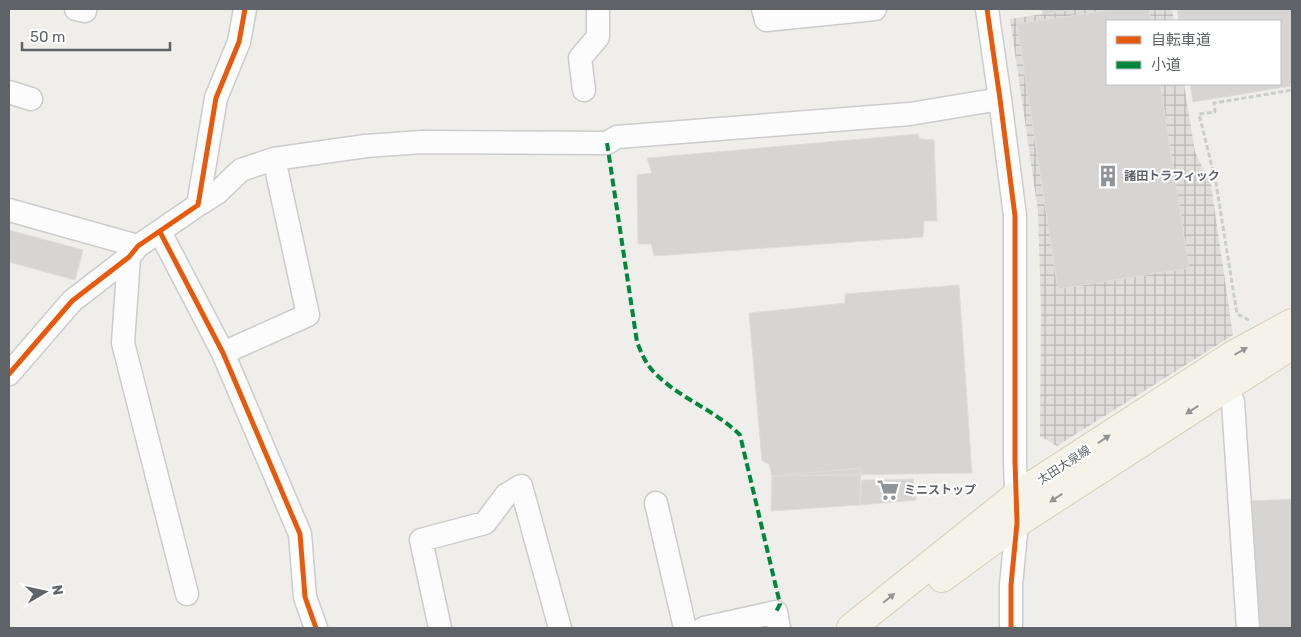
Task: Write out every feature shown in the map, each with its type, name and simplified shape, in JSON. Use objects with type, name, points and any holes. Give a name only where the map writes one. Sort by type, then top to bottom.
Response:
[{"type":"main road","name":"太田大泉線","points":[[880,628],[932,586],[1017,523],[1221,377],[1238,352],[1292,322]]},
{"type":"main road","name":"太田大泉線","points":[[851,628],[1017,495],[1221,377],[1292,345]]},
{"type":"street","points":[[198,205],[216,98],[238,42],[246,9]]},
{"type":"street","points":[[584,90],[580,58],[598,37],[598,9]]},
{"type":"street","points":[[763,9],[766,20],[875,9]]},
{"type":"street","points":[[986,9],[1015,216],[1015,461],[1017,523],[1011,586],[1011,628]]},
{"type":"street","points":[[9,92],[31,98]]},
{"type":"street","points":[[9,374],[72,301],[160,232],[217,194],[241,170],[274,159],[366,146],[422,142],[607,143],[617,138],[910,114],[1000,99]]},
{"type":"street","points":[[223,353],[308,315],[274,159]]},
{"type":"street","points":[[9,210],[134,252]]},
{"type":"street","points":[[160,232],[223,353],[300,534],[305,597],[316,628]]},
{"type":"street","points":[[134,252],[124,343],[187,594]]},
{"type":"street","points":[[1221,377],[1233,402],[1248,628]]},
{"type":"street","points":[[440,628],[421,540],[485,523],[506,495],[521,486],[560,628]]},
{"type":"street","points":[[656,503],[686,628]]},
{"type":"street","points":[[704,628],[776,612],[780,628]]},
{"type":"path","points":[[1250,321],[1237,314],[1216,183],[1199,114],[1215,112],[1214,103],[1292,90]]},
{"type":"shaded area","points":[[1077,9],[1172,9],[1174,20],[1106,20],[1106,85],[1184,85],[1195,152],[1211,185],[1233,335],[1057,446],[1040,436],[1041,311],[1038,211],[1010,19]]},
{"type":"building","points":[[1042,9],[1077,9],[1043,14]]},
{"type":"building","name":"諸田トラフィック","points":[[1117,9],[1149,9],[1151,20],[1106,20],[1106,85],[1160,85],[1189,268],[1058,289],[1017,24]]},
{"type":"building","points":[[1177,9],[1292,9],[1292,86],[1193,102],[1190,85],[1281,85],[1281,20],[1179,20]]},
{"type":"building","points":[[918,134],[920,139],[934,140],[937,221],[924,221],[923,237],[654,256],[651,244],[638,244],[637,175],[652,173],[647,158]]},
{"type":"building","points":[[9,230],[83,250],[75,280],[9,262]]},
{"type":"building","points":[[959,285],[972,473],[772,476],[769,464],[762,461],[749,313],[845,303],[845,294]]},
{"type":"building","points":[[861,468],[860,505],[771,511],[772,476]]},
{"type":"building","name":"ミニストップ","points":[[913,479],[916,500],[860,505],[862,480]]},
{"type":"building","points":[[1292,499],[1292,628],[1258,628],[1252,501]]},
{"type":"marked path","points":[[607,143],[637,342],[647,364],[652,370],[672,388],[719,418],[740,435],[780,604],[776,612]]},
{"type":"cycle path","points":[[9,374],[72,301],[129,257],[138,246],[198,205],[216,98],[239,42],[245,9]]},
{"type":"cycle path","points":[[987,9],[1015,216],[1015,461],[1017,523],[1011,585],[1011,628]]},
{"type":"cycle path","points":[[160,232],[223,353],[300,534],[305,597],[316,628]]},
{"type":"place","name":"諸田トラフィック","points":[[1108,176]]},
{"type":"place","name":"ミニストップ","points":[[888,490]]}]
